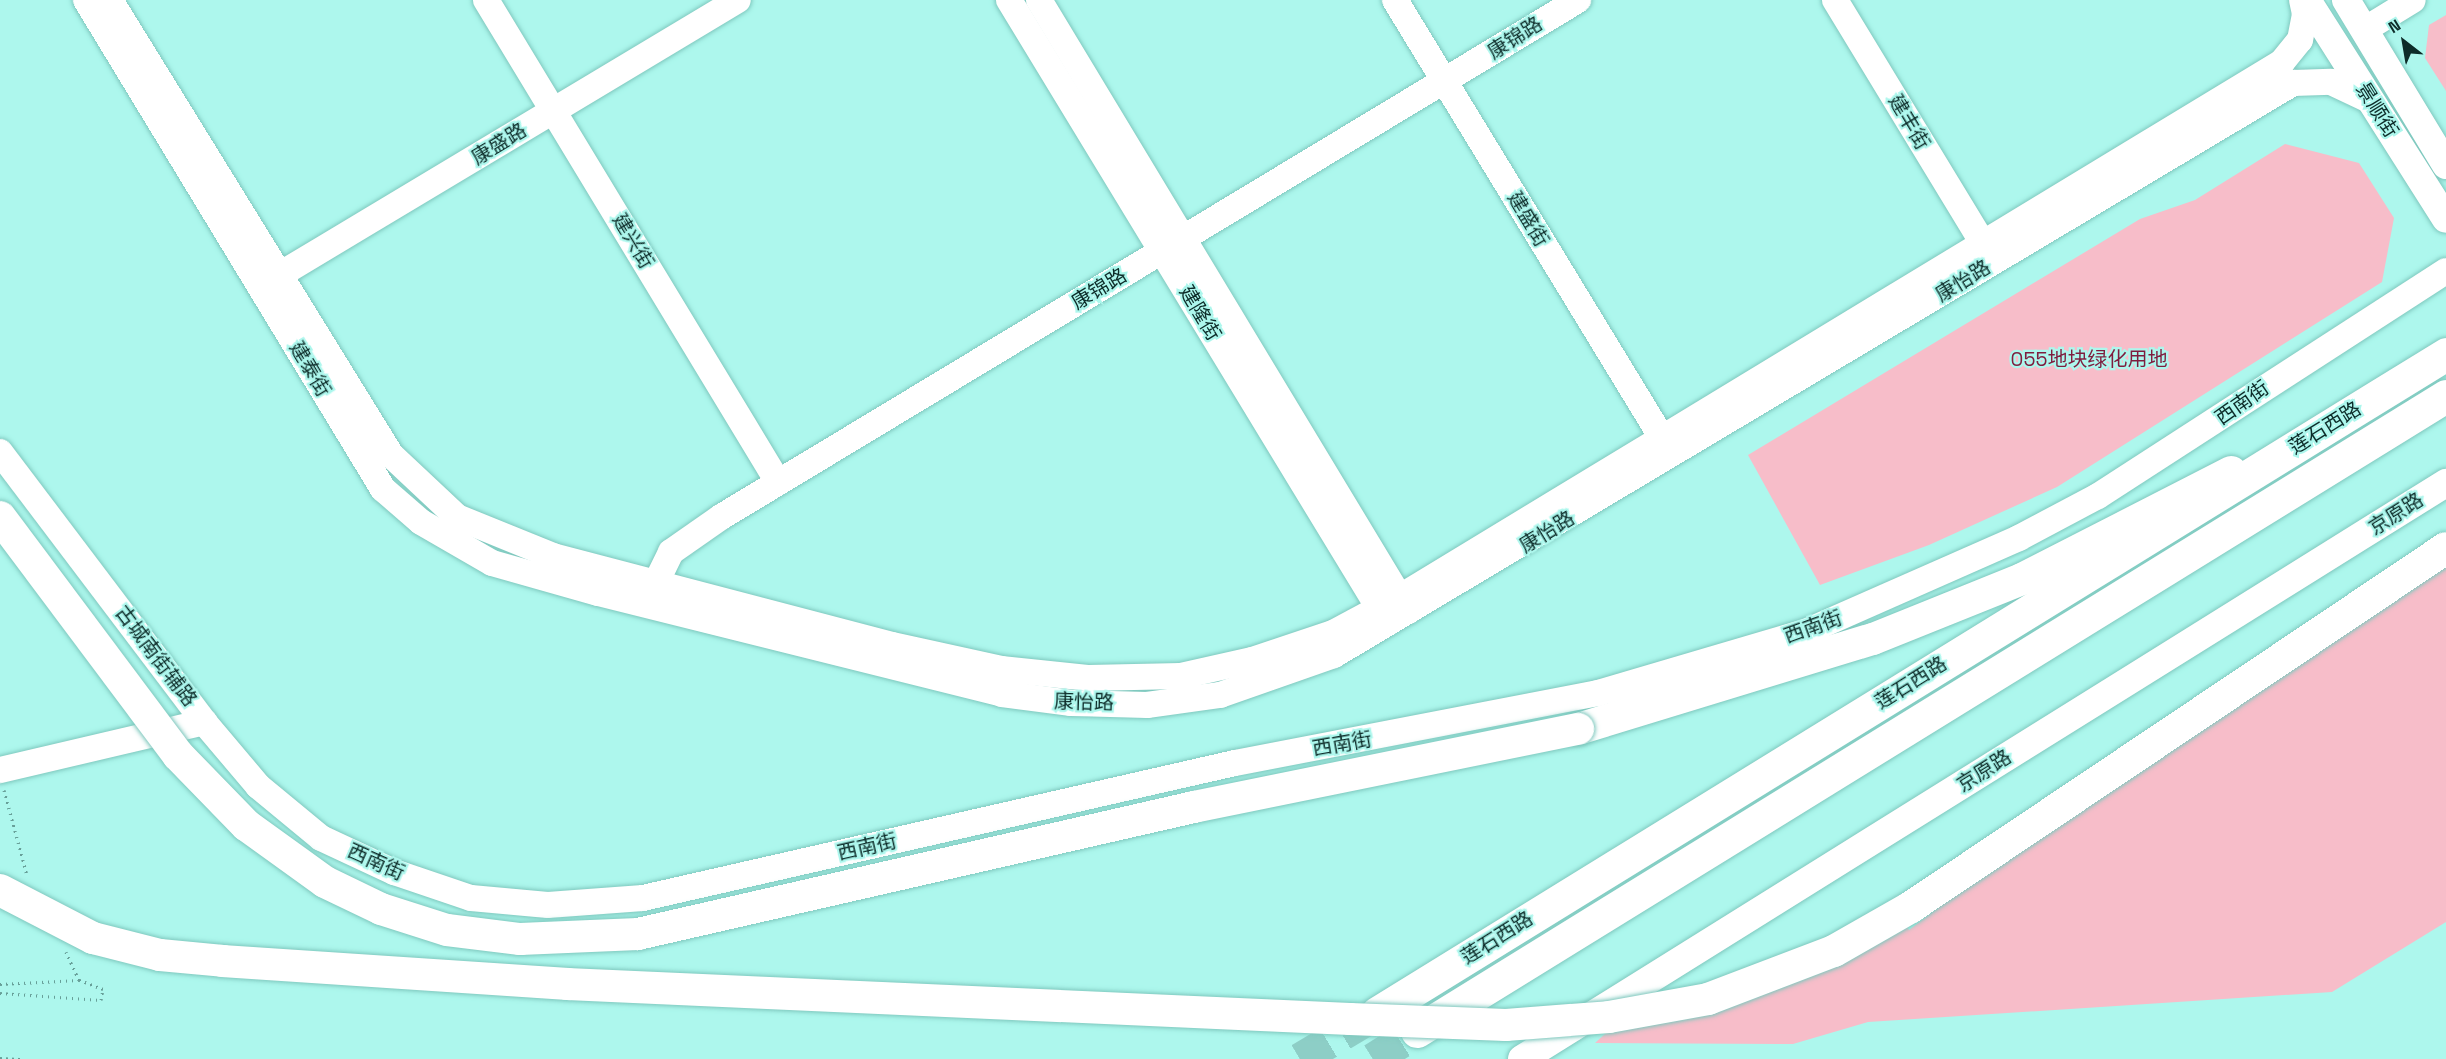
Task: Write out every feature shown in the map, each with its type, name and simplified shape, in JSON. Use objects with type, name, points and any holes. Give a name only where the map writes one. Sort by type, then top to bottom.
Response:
[{"type":"highway","name":"莲石西路","points":[[1377,1013],[2446,354]]},
{"type":"highway","name":"莲石西路","points":[[1416,1032],[2446,396]]},
{"type":"main road","name":"景顺街","points":[[2307,0],[2446,219]]},
{"type":"main road","name":"景顺街","points":[[2346,0],[2446,165]]},
{"type":"main road","points":[[0,517],[177,755],[246,825],[325,882],[447,930],[560,940],[638,934],[1194,807],[1578,729],[1873,639],[2022,579],[2344,416]]},
{"type":"main road","name":"京原路","points":[[1522,1059],[2446,483]]},
{"type":"main road","points":[[0,890],[93,938],[160,955],[223,961],[567,984],[1506,1025],[1609,1017],[1708,999],[1771,978],[1843,946],[1911,908],[2446,548]]},
{"type":"street","name":"建泰街","points":[[86,0],[271,280]]},
{"type":"street","name":"建泰街","points":[[110,0],[271,280],[383,489],[421,522],[492,563],[650,592]]},
{"type":"street","name":"建兴街","points":[[486,0],[778,482]]},
{"type":"street","name":"康盛路","points":[[271,280],[738,0]]},
{"type":"street","name":"建隆街","points":[[1009,0],[1173,245],[1395,611]]},
{"type":"street","name":"建隆街","points":[[1039,0],[1173,245]]},
{"type":"street","name":"建盛街","points":[[1395,0],[1662,438]]},
{"type":"street","name":"康锦路","points":[[650,592],[671,552],[778,482],[1578,0]]},
{"type":"street","name":"建丰街","points":[[1835,0],[1983,243]]},
{"type":"street","name":"康怡路","points":[[650,592],[1002,694],[1071,703],[1147,705],[1220,695],[1334,656],[1395,611],[1662,438],[2282,62],[2300,40],[2302,0]]},
{"type":"street","points":[[2364,30],[2413,0]]},
{"type":"street","name":"康怡路","points":[[1395,611],[2293,83],[2331,82],[2371,101]]},
{"type":"street","name":"西南街","points":[[204,722],[258,786],[321,838],[394,872],[471,898],[548,905],[643,898],[1235,763],[1598,693],[1808,631],[2019,538],[2098,496],[2446,271]]},
{"type":"street","name":"古城南街辅路","points":[[0,452],[204,722],[0,770]]},
{"type":"path","points":[[0,770],[27,874]]},
{"type":"path","points":[[65,950],[79,980]]},
{"type":"path","points":[[0,984],[79,980],[103,989],[101,999],[0,993]]},
{"type":"path","points":[[0,1058],[20,1059]]},
{"type":"green space","points":[[2446,15],[2446,91],[2425,58],[2429,25]]},
{"type":"green space","name":"055地块绿化用地","points":[[2285,144],[2359,163],[2394,218],[2382,282],[2057,487],[1929,545],[1820,585],[1748,455],[2140,219],[2195,200]]},
{"type":"green space","points":[[2446,550],[2446,922],[2332,992],[1868,1022],[1793,1044],[1595,1043],[1643,999],[1769,969],[1892,903],[1909,930],[2210,700]]},
{"type":"tunnel","points":[[1300,1059],[1377,1013]]},
{"type":"tunnel","points":[[1373,1059],[1416,1032]]}]
